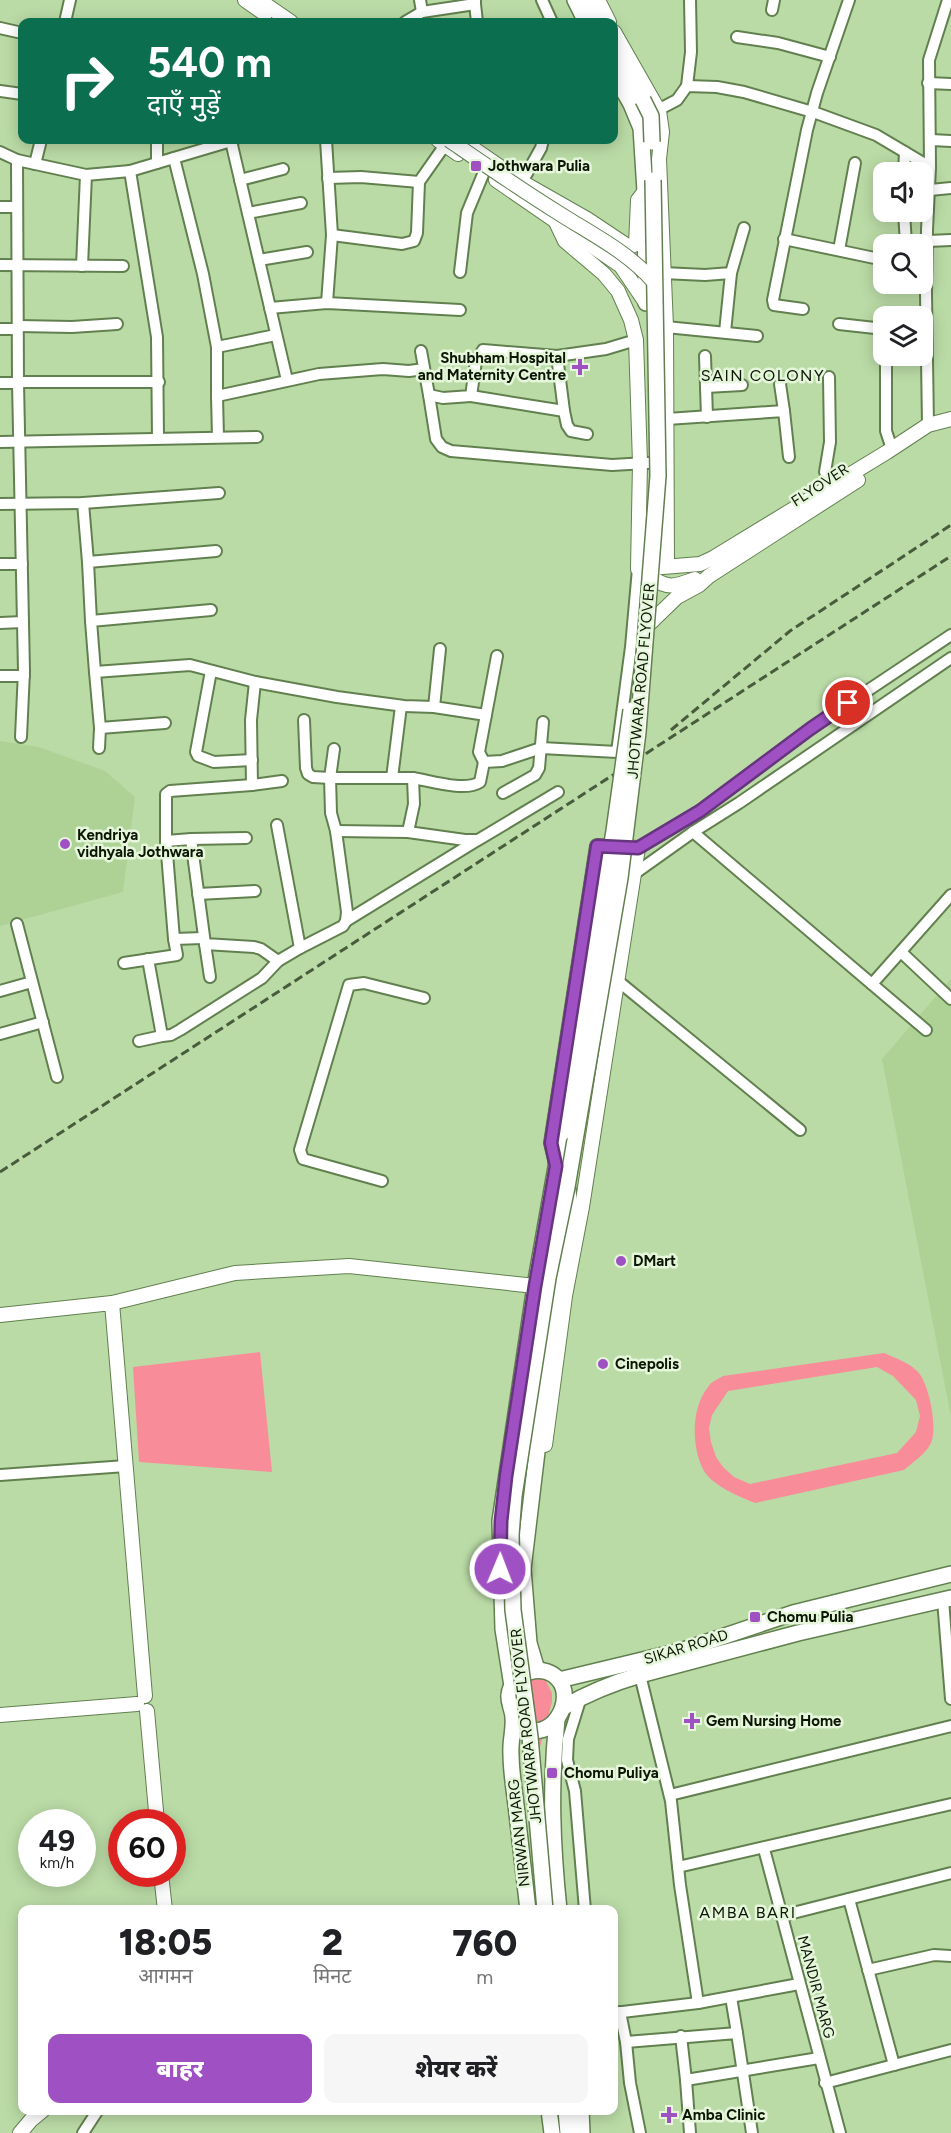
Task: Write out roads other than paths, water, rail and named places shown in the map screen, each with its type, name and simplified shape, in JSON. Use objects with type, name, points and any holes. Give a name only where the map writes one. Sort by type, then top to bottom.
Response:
[{"type":"main road","points":[[575,0],[584,18]]},
{"type":"main road","points":[[589,0],[598,18]]},
{"type":"main road","points":[[618,57],[637,102],[637,119],[647,142]]},
{"type":"main road","points":[[618,79],[652,124],[647,142]]},
{"type":"main road","name":"JHOTWARA ROAD FLYOVER","points":[[545,1905],[530,1737],[513,1610],[511,1535],[514,1496],[548,1278],[567,1187],[620,878],[638,732],[648,625],[644,572],[658,445],[659,277],[653,171],[647,142]]},
{"type":"main road","name":"JHOTWARA ROAD FLYOVER","points":[[535,1286],[614,831],[634,687],[650,486],[651,430],[645,199],[647,142]]},
{"type":"main road","name":"JHOTWARA ROAD FLYOVER","points":[[537,1670],[529,1643],[523,1569],[555,1300],[571,1217],[567,1187]]},
{"type":"main road","name":"NIRWAN MARG","points":[[527,1905],[511,1755],[513,1717],[509,1695],[512,1686],[503,1629],[500,1571],[501,1521],[535,1286]]},
{"type":"main road","name":"SIKAR ROAD","points":[[559,1680],[680,1651],[793,1613],[951,1574]]},
{"type":"main road","points":[[513,1717],[525,1728],[534,1730],[546,1728],[560,1713],[581,1697],[617,1682],[798,1633],[947,1599]]},
{"type":"main road","points":[[512,1686],[519,1677],[537,1670],[549,1672],[559,1680],[565,1694],[560,1713],[552,1773],[553,1849],[559,1905]]},
{"type":"main road","points":[[550,2115],[552,2133]]},
{"type":"main road","points":[[566,2115],[568,2133]]},
{"type":"main road","points":[[581,2115],[582,2133]]},
{"type":"street","points":[[65,18],[70,0]]},
{"type":"street","points":[[245,0],[270,18]]},
{"type":"street","points":[[259,0],[285,18]]},
{"type":"street","points":[[420,0],[422,12]]},
{"type":"street","points":[[542,0],[550,18]]},
{"type":"street","points":[[598,0],[607,18]]},
{"type":"street","points":[[637,119],[659,111],[677,100],[687,86],[691,52],[690,0]]},
{"type":"street","points":[[803,309],[773,303],[784,239],[812,111],[849,0]]},
{"type":"street","points":[[930,162],[929,60],[948,0]]},
{"type":"street","points":[[412,18],[422,12],[475,2],[477,18]]},
{"type":"street","points":[[0,28],[18,32]]},
{"type":"street","points":[[737,37],[777,43],[830,57]]},
{"type":"street","points":[[618,39],[659,111],[662,132],[658,159],[659,277],[666,327],[667,566]]},
{"type":"street","points":[[928,83],[951,84]]},
{"type":"street","points":[[687,86],[717,87],[744,92],[812,111],[876,135],[922,162]]},
{"type":"street","points":[[0,91],[18,93]]},
{"type":"street","points":[[931,140],[951,141]]},
{"type":"street","points":[[35,164],[40,144]]},
{"type":"street","points":[[157,144],[157,163]]},
{"type":"street","points":[[0,152],[17,160],[86,175],[130,171],[220,144]]},
{"type":"street","points":[[234,144],[287,380]]},
{"type":"street","points":[[326,144],[332,234],[327,303]]},
{"type":"street","points":[[332,234],[402,244],[414,241],[417,233],[419,182],[442,144]]},
{"type":"street","points":[[448,144],[484,172],[621,266],[646,303]]},
{"type":"street","points":[[449,144],[659,277],[731,273]]},
{"type":"street","points":[[467,144],[522,182],[587,219],[629,247],[636,244],[638,201],[645,199]]},
{"type":"street","points":[[522,182],[542,144]]},
{"type":"street","points":[[904,162],[905,152]]},
{"type":"street","points":[[174,158],[203,274],[217,347],[218,437]]},
{"type":"street","points":[[17,160],[18,382],[24,676],[21,736]]},
{"type":"street","points":[[838,250],[855,163]]},
{"type":"street","points":[[240,180],[283,168]]},
{"type":"street","points":[[130,171],[157,337],[158,438]]},
{"type":"street","points":[[460,272],[467,213],[484,172]]},
{"type":"street","points":[[82,266],[86,175]]},
{"type":"street","points":[[328,178],[361,177],[419,182]]},
{"type":"street","points":[[933,190],[951,188]]},
{"type":"street","points":[[248,213],[301,203]]},
{"type":"street","points":[[0,207],[17,207]]},
{"type":"street","points":[[484,762],[502,761],[541,748],[617,752],[644,572],[636,340],[631,320],[618,291],[603,274],[565,241],[555,220]]},
{"type":"street","points":[[725,332],[731,273],[744,228]]},
{"type":"street","points":[[784,239],[873,258]]},
{"type":"street","points":[[933,242],[951,240]]},
{"type":"street","points":[[259,260],[307,252]]},
{"type":"street","points":[[0,265],[123,266]]},
{"type":"street","points":[[270,308],[327,303],[460,310]]},
{"type":"street","points":[[0,329],[117,324]]},
{"type":"street","points":[[839,324],[873,328]]},
{"type":"street","points":[[666,327],[756,336]]},
{"type":"street","points":[[217,347],[276,335]]},
{"type":"street","points":[[471,396],[476,361],[483,350],[557,356],[606,349],[636,340]]},
{"type":"street","points":[[421,351],[436,440],[442,447],[451,451],[612,465],[667,461]]},
{"type":"street","points":[[557,356],[567,425],[571,431],[587,434]]},
{"type":"street","points":[[705,356],[707,417]]},
{"type":"street","points":[[886,366],[886,430],[892,449]]},
{"type":"street","points":[[925,366],[926,431]]},
{"type":"street","points":[[217,396],[319,374],[424,369]]},
{"type":"street","points":[[829,377],[830,442],[825,472],[833,485]]},
{"type":"street","points":[[0,383],[159,382]]},
{"type":"street","points":[[780,384],[789,458]]},
{"type":"street","points":[[706,387],[742,385]]},
{"type":"street","points":[[429,395],[443,398],[471,396],[564,411]]},
{"type":"street","points":[[667,419],[784,411]]},
{"type":"street","points":[[644,572],[667,566],[700,564],[713,558],[892,449],[949,420]]},
{"type":"street","name":"FLYOVER","points":[[648,625],[677,597],[699,585],[709,576],[926,431]]},
{"type":"street","points":[[0,442],[257,437]]},
{"type":"street","points":[[0,504],[83,503],[219,493]]},
{"type":"street","points":[[83,503],[90,621],[100,728],[99,748]]},
{"type":"street","points":[[88,562],[216,551]]},
{"type":"street","points":[[0,564],[22,564]]},
{"type":"street","name":"FLYOVER","points":[[644,572],[659,583],[669,586],[709,576]]},
{"type":"street","points":[[90,621],[211,610]]},
{"type":"street","points":[[0,623],[23,622]]},
{"type":"street","points":[[556,1166],[551,1143],[597,846],[638,848],[700,811],[810,729],[951,635]]},
{"type":"street","points":[[434,707],[440,649]]},
{"type":"street","points":[[304,720],[306,768],[308,774],[313,777],[413,778],[465,787],[474,786],[480,782],[484,762],[479,752],[497,656]]},
{"type":"street","points":[[634,874],[951,658]]},
{"type":"street","points":[[95,672],[190,665],[255,682],[337,698],[400,706],[434,707],[486,715]]},
{"type":"street","points":[[211,671],[196,752],[198,756],[214,762],[252,760]]},
{"type":"street","points":[[0,676],[24,676]]},
{"type":"street","points":[[252,785],[251,720],[255,682]]},
{"type":"street","points":[[392,778],[400,706]]},
{"type":"street","points":[[503,793],[535,775],[538,768],[543,722]]},
{"type":"street","points":[[100,728],[165,723]]},
{"type":"street","points":[[139,1041],[171,1035],[180,1030],[262,978],[278,962],[343,926],[347,912],[336,831],[331,813],[330,778],[334,749]]},
{"type":"street","points":[[408,832],[414,804],[413,778]]},
{"type":"street","points":[[124,963],[177,955],[166,841],[166,794],[170,791],[282,781]]},
{"type":"street","points":[[346,921],[558,792]]},
{"type":"street","points":[[700,811],[708,822]]},
{"type":"street","points":[[277,825],[300,948]]},
{"type":"street","points":[[336,831],[408,832],[478,840]]},
{"type":"street","points":[[693,832],[926,1030]]},
{"type":"street","points":[[166,841],[246,838]]},
{"type":"street","points":[[191,839],[210,977]]},
{"type":"street","points":[[531,1502],[539,1488],[566,1296],[638,848]]},
{"type":"street","points":[[198,894],[255,891]]},
{"type":"street","points":[[872,984],[951,895]]},
{"type":"street","points":[[17,924],[57,1077]]},
{"type":"street","points":[[174,939],[254,947],[261,949],[278,962]]},
{"type":"street","points":[[901,952],[951,999]]},
{"type":"street","points":[[148,959],[162,1036]]},
{"type":"street","points":[[618,981],[801,1130]]},
{"type":"street","points":[[0,991],[32,982]]},
{"type":"street","points":[[382,1180],[303,1159],[300,1150],[349,984],[364,983],[424,998]]},
{"type":"street","points":[[0,1034],[43,1022]]},
{"type":"street","points":[[0,1316],[112,1303],[235,1273],[349,1266],[535,1286]]},
{"type":"street","points":[[112,1303],[143,1704],[155,1809]]},
{"type":"street","points":[[0,1475],[126,1466]]},
{"type":"street","points":[[947,1599],[951,1700]]},
{"type":"street","points":[[640,1675],[670,1795],[678,1868],[698,2003]]},
{"type":"street","points":[[581,1697],[568,1739],[567,1760],[575,1791],[585,1905]]},
{"type":"street","points":[[0,1715],[143,1704]]},
{"type":"street","points":[[670,1795],[951,1726]]},
{"type":"street","points":[[678,1868],[951,1804]]},
{"type":"street","name":"MANDIR MARG","points":[[764,1849],[840,2133]]},
{"type":"street","points":[[781,1916],[951,1873]]},
{"type":"street","points":[[162,1887],[164,1905]]},
{"type":"street","points":[[849,1899],[894,2065]]},
{"type":"street","points":[[868,1970],[934,1956],[951,1956]]},
{"type":"street","points":[[618,2013],[698,2003],[799,1984]]},
{"type":"street","points":[[731,1997],[752,2133]]},
{"type":"street","points":[[618,2016],[627,2042],[630,2083],[640,2133]]},
{"type":"street","points":[[627,2042],[737,2033]]},
{"type":"street","points":[[681,2036],[690,2133]]},
{"type":"street","points":[[825,2083],[951,2050]]},
{"type":"street","points":[[686,2080],[819,2058]]},
{"type":"street","points":[[20,2133],[37,2115]]},
{"type":"street","points":[[83,2133],[95,2115]]},
{"type":"railway","points":[[671,730],[790,631],[951,525]]},
{"type":"railway","points":[[0,1172],[951,556]]},
{"type":"place","name":"Jothwara Pulia","points":[[476,166]]},
{"type":"place","name":"Shubham Hospital and Maternity Centre","points":[[580,367]]},
{"type":"place","name":"Kendriya vidhyala Jothwara","points":[[65,844]]},
{"type":"place","name":"DMart","points":[[621,1261]]},
{"type":"place","name":"Cinepolis","points":[[603,1364]]},
{"type":"place","name":"Chomu Pulia","points":[[755,1617]]},
{"type":"place","name":"Gem Nursing Home","points":[[692,1721]]},
{"type":"place","name":"Chomu Puliya","points":[[552,1773]]},
{"type":"place","name":"Amba Clinic","points":[[669,2115]]},
{"type":"district","name":"SAIN COLONY","points":[[763,375]]},
{"type":"district","name":"AMBA BARI","points":[[748,1912]]}]
